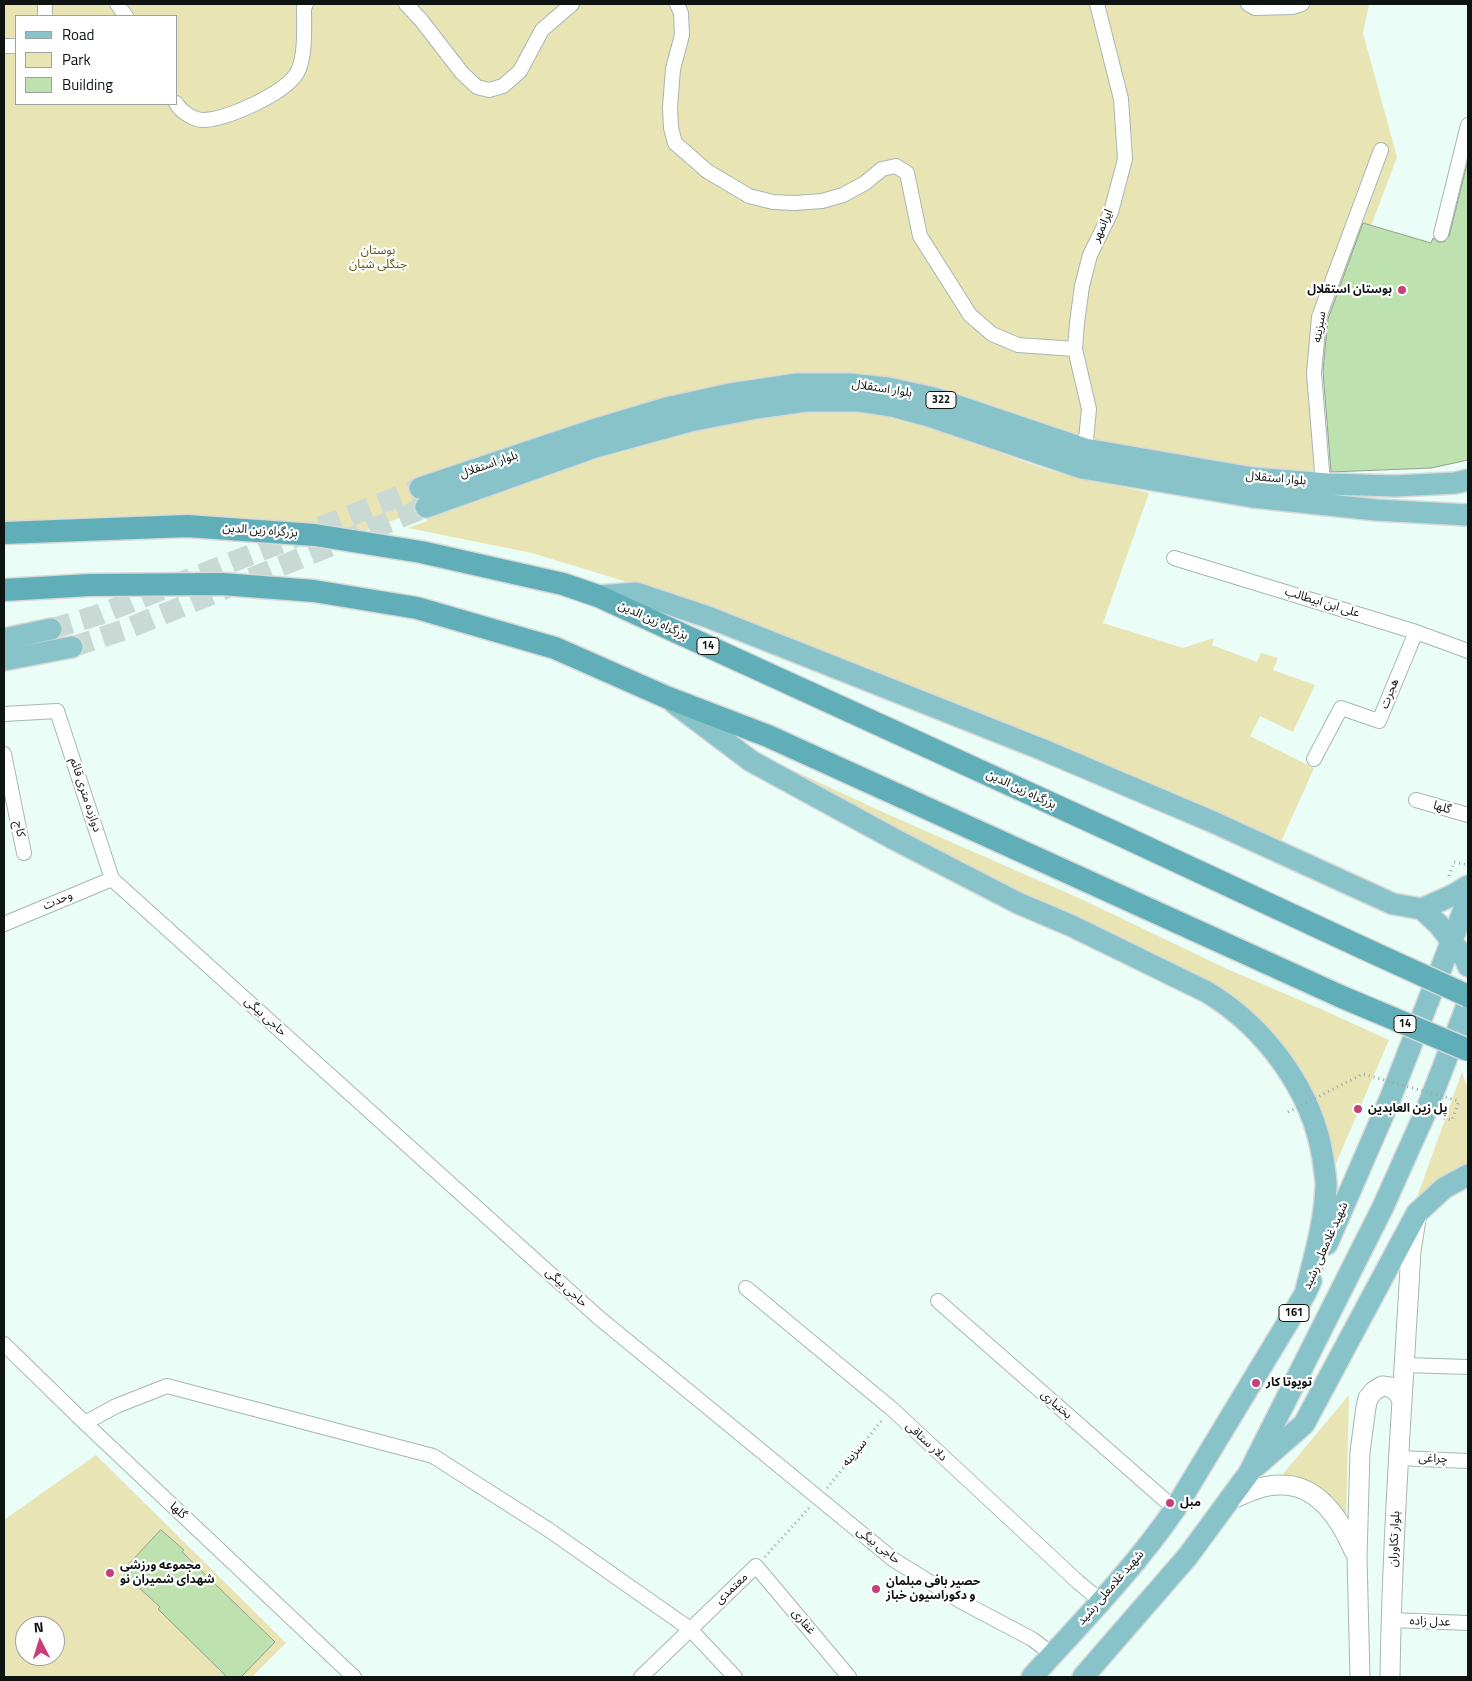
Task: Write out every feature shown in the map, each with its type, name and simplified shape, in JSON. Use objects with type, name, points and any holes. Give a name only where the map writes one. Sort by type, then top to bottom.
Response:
[{"type":"highway","name":"بزرگراه زین الدین","points":[[4,533],[187,526],[315,535],[421,552],[563,584],[598,596],[1468,996]]},
{"type":"highway","name":"14","points":[[4,590],[90,585],[222,584],[314,591],[417,608],[555,648],[666,697],[768,736],[1342,997],[1468,1050]]},
{"type":"main road","name":"بلوار استقلال","points":[[1468,480],[1455,484],[1395,486],[1253,478],[1086,449],[934,398],[888,388],[850,384],[797,384],[730,394],[666,408],[596,429],[423,498],[690,421],[806,401],[858,401],[896,407],[929,416],[1082,468],[1253,497],[1376,510],[1468,515]]},
{"type":"main road","points":[[598,596],[636,593],[708,618],[1050,753],[1213,822],[1393,904],[1422,909],[1454,895],[1468,886]]},
{"type":"main road","points":[[4,639],[51,629]]},
{"type":"main road","points":[[4,660],[72,647]]},
{"type":"main road","points":[[666,697],[751,761],[894,839],[1018,903],[1072,926],[1207,992],[1228,1005],[1254,1029],[1274,1050],[1290,1074],[1312,1119],[1321,1150],[1326,1183],[1324,1214],[1306,1294]]},
{"type":"main road","name":"شهید غلامعلی رشید","points":[[1032,1677],[1101,1601],[1175,1510],[1306,1294],[1390,1099],[1468,899]]},
{"type":"main road","points":[[1422,909],[1439,925],[1466,960],[1468,966]]},
{"type":"main road","name":"161","points":[[1083,1677],[1188,1556],[1249,1473],[1382,1209],[1426,1111],[1468,1003]]},
{"type":"main road","points":[[1249,1473],[1304,1424],[1417,1213],[1444,1188],[1468,1175]]},
{"type":"main road","name":"بلوار تکاوران","points":[[1390,1677],[1398,1458],[1411,1251],[1417,1213]]},
{"type":"main road","points":[[1360,1677],[1357,1557],[1360,1452],[1368,1398],[1382,1386],[1390,1387],[1397,1392],[1402,1400]]},
{"type":"main road","points":[[1230,1500],[1254,1490],[1281,1484],[1309,1492],[1321,1501],[1344,1528],[1357,1557]]},
{"type":"street","points":[[117,4],[125,15]]},
{"type":"street","points":[[177,105],[191,116],[204,120],[254,104],[284,86],[297,73],[303,50],[304,8],[306,4]]},
{"type":"street","points":[[406,4],[421,20],[462,73],[477,87],[489,90],[503,86],[520,71],[542,30],[572,4]]},
{"type":"street","points":[[677,4],[681,13],[682,35],[673,69],[670,128],[675,143],[707,171],[749,196],[773,202],[795,204],[822,201],[843,195],[865,183],[882,169],[896,166],[908,173],[920,236],[970,315],[992,334],[1018,345],[1075,348]]},
{"type":"street","name":"ایرانمهر","points":[[1086,449],[1089,408],[1075,348],[1076,323],[1082,286],[1090,255],[1111,212],[1125,159],[1121,99],[1097,4]]},
{"type":"street","points":[[1248,4],[1255,8],[1292,7],[1302,4]]},
{"type":"street","points":[[1442,234],[1468,125]]},
{"type":"street","name":"سبزینه","points":[[1323,483],[1314,373],[1320,317],[1381,150]]},
{"type":"street","name":"علی ابن ابیطالب","points":[[1174,558],[1416,632],[1468,651]]},
{"type":"street","name":"هجرت","points":[[1314,759],[1341,708],[1379,721],[1416,632]]},
{"type":"street","name":"دوازده متری قائم","points":[[4,714],[58,711],[112,879]]},
{"type":"street","name":"کاج","points":[[4,754],[9,806],[24,852]]},
{"type":"street","name":"گلها","points":[[1416,800],[1468,816]]},
{"type":"street","name":"وحدت","points":[[4,924],[112,879]]},
{"type":"street","name":"حاجی بیگی","points":[[112,879],[598,1317],[894,1560],[962,1602],[1032,1639],[1052,1654]]},
{"type":"street","name":"دلار ستاقی","points":[[746,1288],[892,1409],[1078,1582],[1101,1601]]},
{"type":"street","name":"بختیاری","points":[[938,1301],[1175,1510]]},
{"type":"street","name":"گلها","points":[[7,1352],[354,1677]]},
{"type":"street","points":[[1405,1365],[1468,1367]]},
{"type":"street","points":[[85,1423],[116,1406],[166,1386],[433,1456],[549,1530],[690,1629],[735,1677]]},
{"type":"street","name":"چراغی","points":[[1398,1458],[1468,1461]]},
{"type":"street","name":"معتمدی","points":[[641,1677],[756,1566]]},
{"type":"street","name":"غفاری","points":[[756,1566],[849,1677]]},
{"type":"street","name":"عدل زاده","points":[[1391,1620],[1468,1623]]},
{"type":"path","points":[[1448,879],[1454,862],[1468,865]]},
{"type":"path","points":[[1288,1112],[1362,1074],[1459,1101],[1452,1120]]},
{"type":"path","name":"سبزینه","points":[[818,1498],[892,1409]]},
{"type":"path","name":"معتمدی","points":[[756,1566],[818,1498]]},
{"type":"green space","name":"بوستان جنگلی شیان","points":[[4,4],[1369,4],[1363,33],[1397,157],[1325,348],[1319,394],[1331,505],[882,407],[788,411],[847,410],[883,414],[946,433],[1049,470],[1149,493],[1103,623],[1183,648],[1214,638],[1212,645],[1257,662],[1261,653],[1278,658],[1273,670],[1315,685],[1293,732],[1260,716],[1250,736],[1314,768],[1280,844],[660,592],[532,553],[408,528],[427,521],[426,508],[338,541],[218,532],[4,543]]},
{"type":"green space","points":[[754,752],[887,814],[1081,899],[1227,969],[1389,1040],[1331,1175],[1264,1029],[948,861]]},
{"type":"green space","points":[[1462,1072],[1468,1089],[1468,1167],[1415,1203]]},
{"type":"green space","points":[[1349,1395],[1346,1521],[1277,1481]]},
{"type":"green space","name":"مجموعه ورزشی شهدای شمیران نو","points":[[96,1455],[286,1643],[252,1677],[4,1677],[4,1520]]},
{"type":"building","name":"بوستان استقلال","points":[[1468,160],[1468,460],[1431,468],[1331,472],[1323,371],[1328,319],[1363,223],[1431,243],[1433,238],[1438,242],[1444,242],[1449,236]]},
{"type":"building","points":[[161,1530],[184,1550],[182,1552],[275,1642],[241,1677],[227,1677],[158,1609],[160,1607],[122,1572]]},
{"type":"tunnel","points":[[51,629],[98,615],[420,488]]},
{"type":"tunnel","points":[[72,647],[124,630],[426,507]]},
{"type":"place","name":"بوستان استقلال","points":[[1402,290]]},
{"type":"place","name":"پل زین العابدین","points":[[1358,1109]]},
{"type":"place","name":"تویوتا کار","points":[[1256,1383]]},
{"type":"place","name":"مبل","points":[[1170,1503]]},
{"type":"place","name":"مجموعه ورزشی شهدای شمیران نو","points":[[110,1573]]},
{"type":"place","name":"حصیر بافی مبلمان و دکوراسیون خباز","points":[[876,1589]]}]
